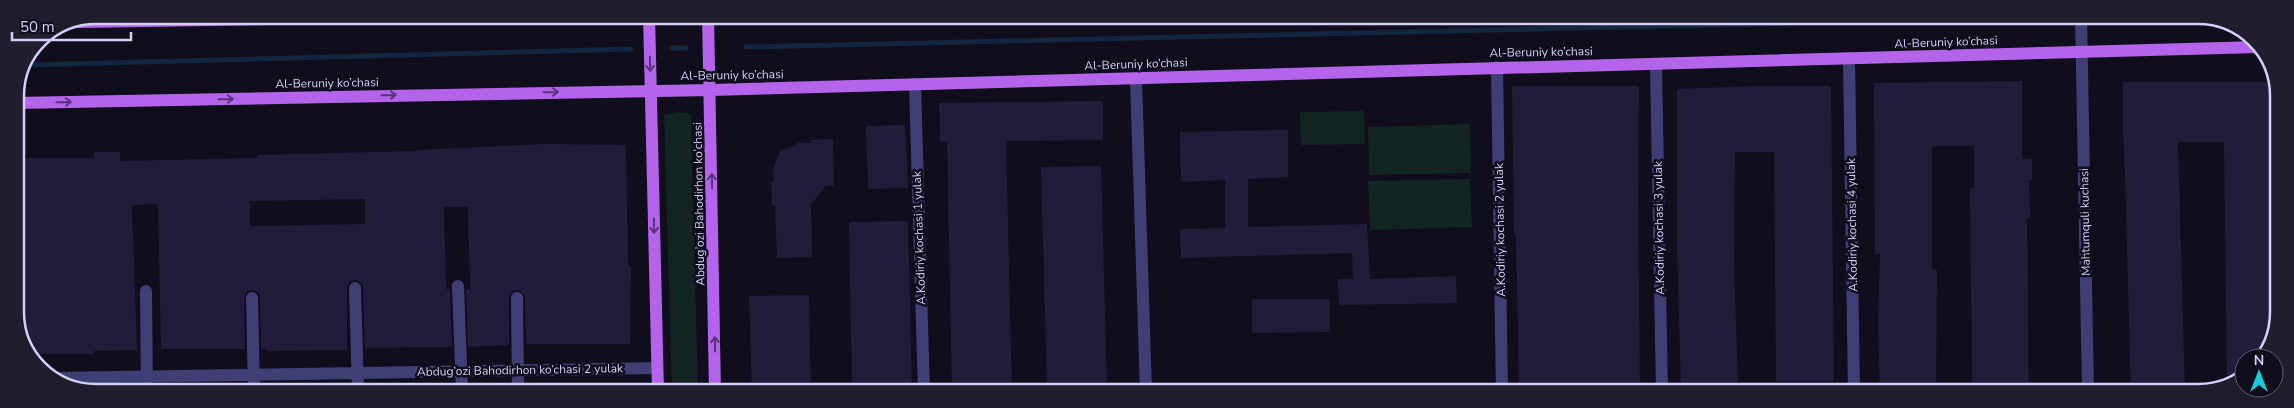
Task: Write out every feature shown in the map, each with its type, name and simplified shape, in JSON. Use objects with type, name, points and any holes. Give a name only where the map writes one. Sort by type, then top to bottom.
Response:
[{"type":"main road","points":[[649,24],[658,384]]},
{"type":"main road","name":"Abdug’ozi Bahodirhon ko’chasi","points":[[708,24],[716,384]]},
{"type":"main road","name":"Al-Beruniy ko’chasi","points":[[24,103],[711,90],[2251,47]]},
{"type":"street","name":"Mahtumquli kuchasi","points":[[2081,24],[2088,384]]},
{"type":"street","name":"A.Kodiriy kochasi 4 yulak","points":[[1849,58],[1854,384]]},
{"type":"street","name":"A.Kodiriy kochasi 3 yulak","points":[[1656,64],[1662,384]]},
{"type":"street","name":"A.Kodiriy kochasi 2 yulak","points":[[1497,67],[1502,384]]},
{"type":"street","points":[[1136,78],[1146,384]]},
{"type":"street","name":"A.Kodiriy kochasi 1 yulak","points":[[915,84],[924,384]]},
{"type":"street","points":[[458,286],[462,384]]},
{"type":"street","points":[[355,288],[358,384]]},
{"type":"street","points":[[146,291],[147,384]]},
{"type":"street","points":[[252,298],[254,384]]},
{"type":"street","points":[[517,298],[518,384]]},
{"type":"street","name":"Abdug’ozi Bahodirhon ko’chasi 2 yulak","points":[[66,378],[657,368]]},
{"type":"green space","points":[[1364,111],[1365,144],[1301,145],[1300,112]]},
{"type":"green space","points":[[678,112],[691,114],[698,384],[672,384],[664,115]]},
{"type":"green space","points":[[1470,124],[1471,173],[1369,175],[1368,127]]},
{"type":"green space","points":[[1470,179],[1472,227],[1370,230],[1368,181]]},
{"type":"building","points":[[2022,81],[2022,159],[2032,159],[2032,180],[2029,180],[2030,218],[2027,218],[2029,384],[1972,384],[1970,188],[1974,188],[1974,146],[1932,146],[1932,270],[1937,270],[1936,384],[1880,384],[1878,322],[1880,254],[1875,254],[1874,83]]},
{"type":"building","points":[[2123,82],[2269,82],[2270,322],[2260,348],[2234,348],[2233,375],[2227,375],[2224,142],[2178,142],[2185,384],[2131,384]]},
{"type":"building","points":[[1512,86],[1639,86],[1640,384],[1519,384],[1516,234],[1514,234]]},
{"type":"building","points":[[1831,86],[1834,381],[1776,381],[1774,152],[1735,152],[1734,262],[1738,384],[1681,384],[1677,252],[1677,89]]},
{"type":"building","points":[[1103,101],[1103,140],[1006,141],[1012,384],[952,384],[947,142],[940,142],[939,103]]},
{"type":"building","points":[[905,125],[908,188],[868,189],[866,126]]},
{"type":"building","points":[[1288,130],[1288,177],[1248,179],[1248,227],[1367,224],[1370,279],[1456,276],[1457,303],[1339,305],[1338,279],[1353,279],[1352,253],[1181,258],[1180,229],[1225,228],[1225,180],[1181,182],[1180,132]]},
{"type":"building","points":[[833,139],[834,186],[826,186],[811,204],[812,257],[777,258],[775,206],[772,206],[771,182],[774,182],[773,169],[780,151],[798,143],[811,143],[810,140]]},
{"type":"building","points":[[545,144],[626,145],[628,266],[631,266],[630,344],[526,344],[525,297],[521,291],[516,290],[512,291],[509,298],[509,345],[468,347],[466,289],[470,289],[468,207],[444,207],[446,289],[450,289],[452,347],[365,348],[363,288],[362,283],[355,280],[350,281],[347,288],[347,350],[266,351],[266,349],[261,349],[260,298],[259,293],[252,290],[247,291],[244,298],[245,349],[161,349],[158,204],[132,205],[137,350],[94,351],[94,354],[38,354],[31,344],[25,326],[24,312],[24,158],[94,158],[94,152],[120,152],[120,161],[258,158],[258,155],[416,151]],"holes":[[[365,199],[365,224],[250,226],[250,201]]]},
{"type":"building","points":[[1101,166],[1107,384],[1047,384],[1041,167]]},
{"type":"building","points":[[908,221],[912,384],[852,384],[849,222]]},
{"type":"building","points":[[809,295],[811,384],[752,384],[749,296]]},
{"type":"building","points":[[1252,299],[1330,299],[1330,332],[1252,333]]},
{"type":"waterway","points":[[746,47],[1755,24]]},
{"type":"waterway","points":[[672,48],[686,48]]},
{"type":"waterway","points":[[31,65],[631,49]]}]
